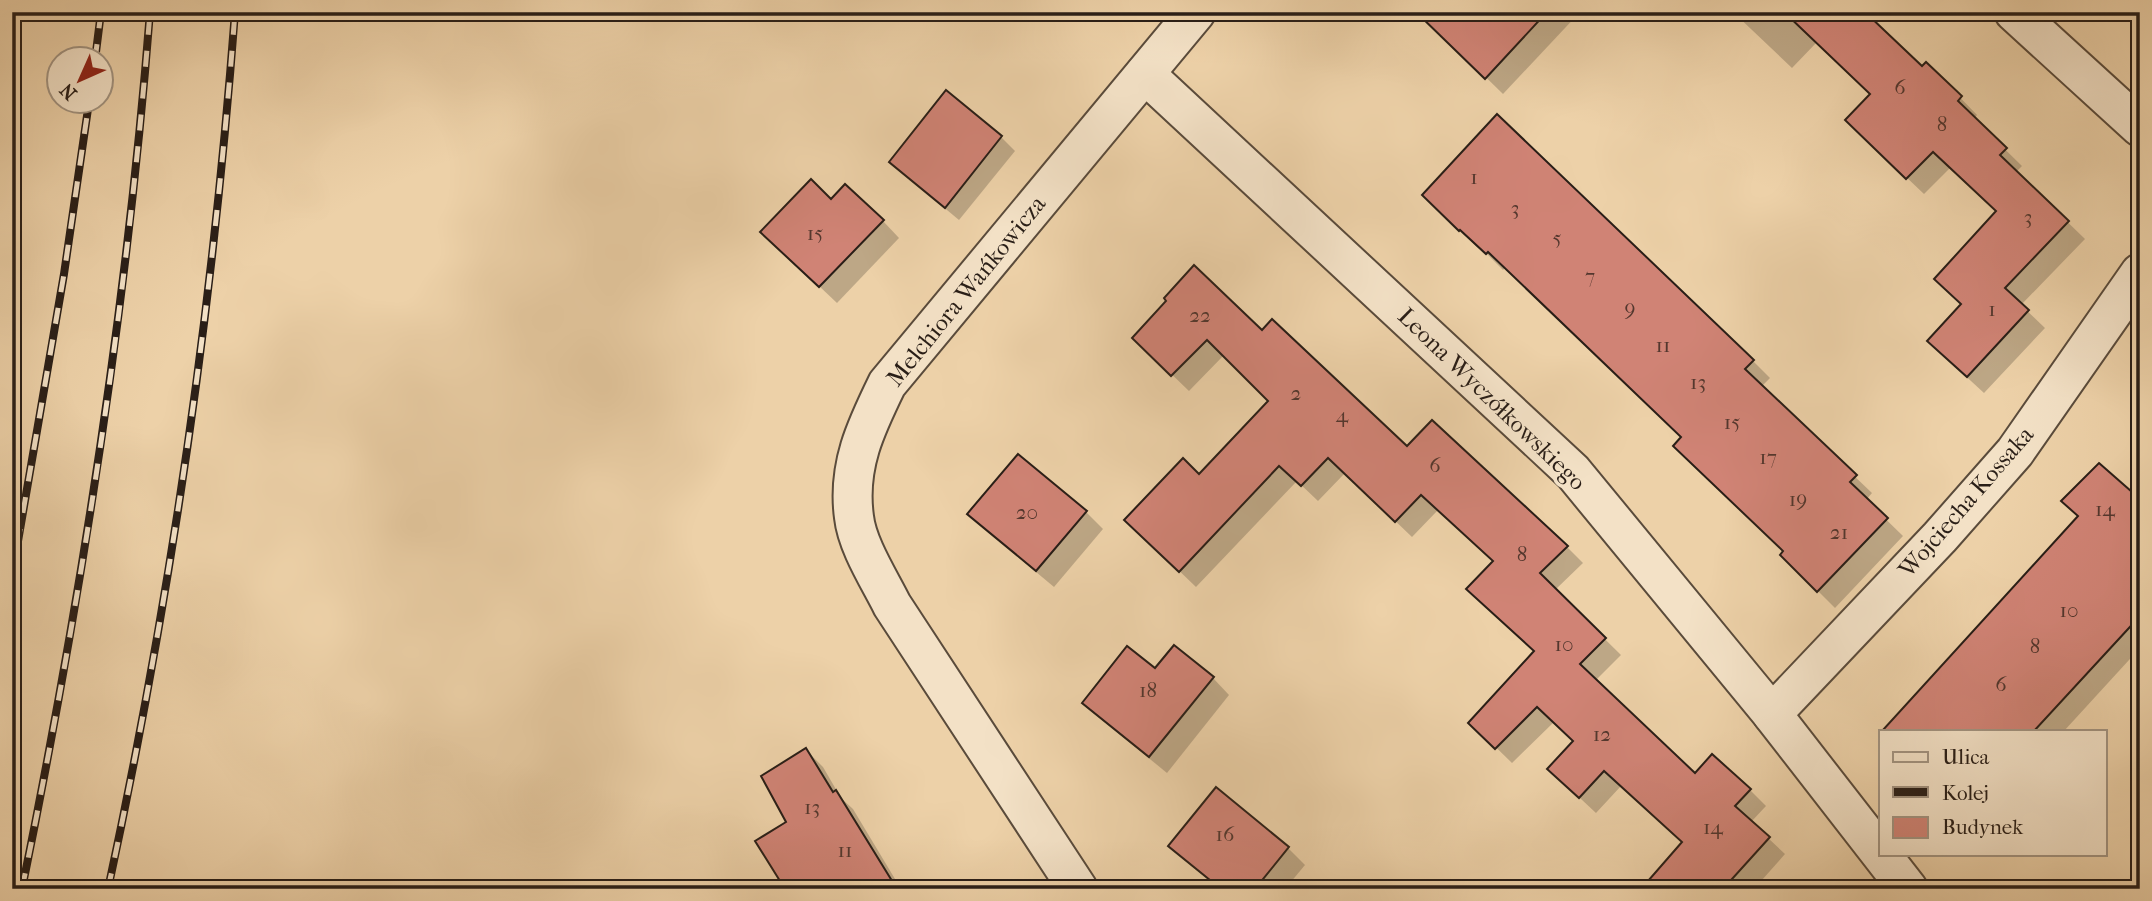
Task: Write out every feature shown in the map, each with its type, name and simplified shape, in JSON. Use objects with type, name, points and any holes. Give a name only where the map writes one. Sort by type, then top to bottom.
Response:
[{"type":"street","name":"Melchiora Wańkowicza","points":[[1078,889],[892,605],[867,556],[853,519],[852,482],[863,433],[887,384],[1196,12]]},
{"type":"street","points":[[2014,12],[2136,115]]},
{"type":"street","name":"Leona Wyczółkowskiego","points":[[1145,74],[1573,472],[1772,714],[1879,852]]},
{"type":"street","name":"Wojciecha Kossaka","points":[[1772,714],[1941,537],[2015,452],[2140,273]]},
{"type":"street","name":"Leona Wyczółkowskiego","points":[[1882,856],[1908,889]]},
{"type":"building","points":[[1416,12],[1547,12],[1485,79]]},
{"type":"building","points":[[1784,12],[1865,12],[1922,66],[1926,62],[1962,96],[1958,101],[2007,148],[2000,155],[2069,221],[2005,288],[2029,310],[1967,377],[1927,341],[1961,304],[1934,279],[1996,211],[1933,152],[1906,179],[1845,120],[1870,94]]},
{"type":"building","points":[[946,90],[1002,136],[945,208],[889,162]]},
{"type":"building","points":[[1497,114],[1754,360],[1745,369],[1857,475],[1850,482],[1888,518],[1817,592],[1780,555],[1783,551],[1673,446],[1681,437],[1488,252],[1486,254],[1459,231],[1422,195]]},
{"type":"building","points":[[811,179],[831,199],[845,184],[884,220],[819,287],[760,232]]},
{"type":"building","points":[[1194,265],[1262,330],[1272,319],[1407,446],[1432,420],[1568,546],[1540,573],[1606,638],[1580,664],[1695,773],[1712,754],[1751,789],[1735,806],[1770,837],[1723,889],[1641,889],[1682,842],[1604,771],[1579,798],[1547,769],[1573,741],[1537,707],[1495,749],[1468,723],[1534,651],[1466,589],[1493,561],[1421,495],[1395,522],[1328,458],[1301,486],[1279,466],[1179,572],[1124,520],[1183,458],[1199,474],[1268,401],[1207,340],[1171,376],[1132,338]]},
{"type":"building","points":[[1018,454],[1087,511],[1036,571],[967,514]]},
{"type":"building","points":[[2099,463],[2140,499],[2140,616],[2035,730],[1883,730],[2078,516],[2061,501]]},
{"type":"building","points":[[1174,645],[1214,677],[1149,757],[1082,703],[1127,646],[1155,668]]},
{"type":"building","points":[[806,748],[833,792],[836,790],[897,889],[785,889],[755,841],[786,822],[761,776]]},
{"type":"building","points":[[1216,787],[1289,847],[1255,889],[1221,889],[1168,846]]},
{"type":"railway","points":[[97,46],[101,12]]},
{"type":"railway","points":[[22,889],[64,671],[100,452],[129,233],[150,12]]},
{"type":"railway","points":[[108,889],[151,672],[186,453],[215,233],[235,12]]},
{"type":"railway","points":[[12,576],[64,274],[87,116]]}]
